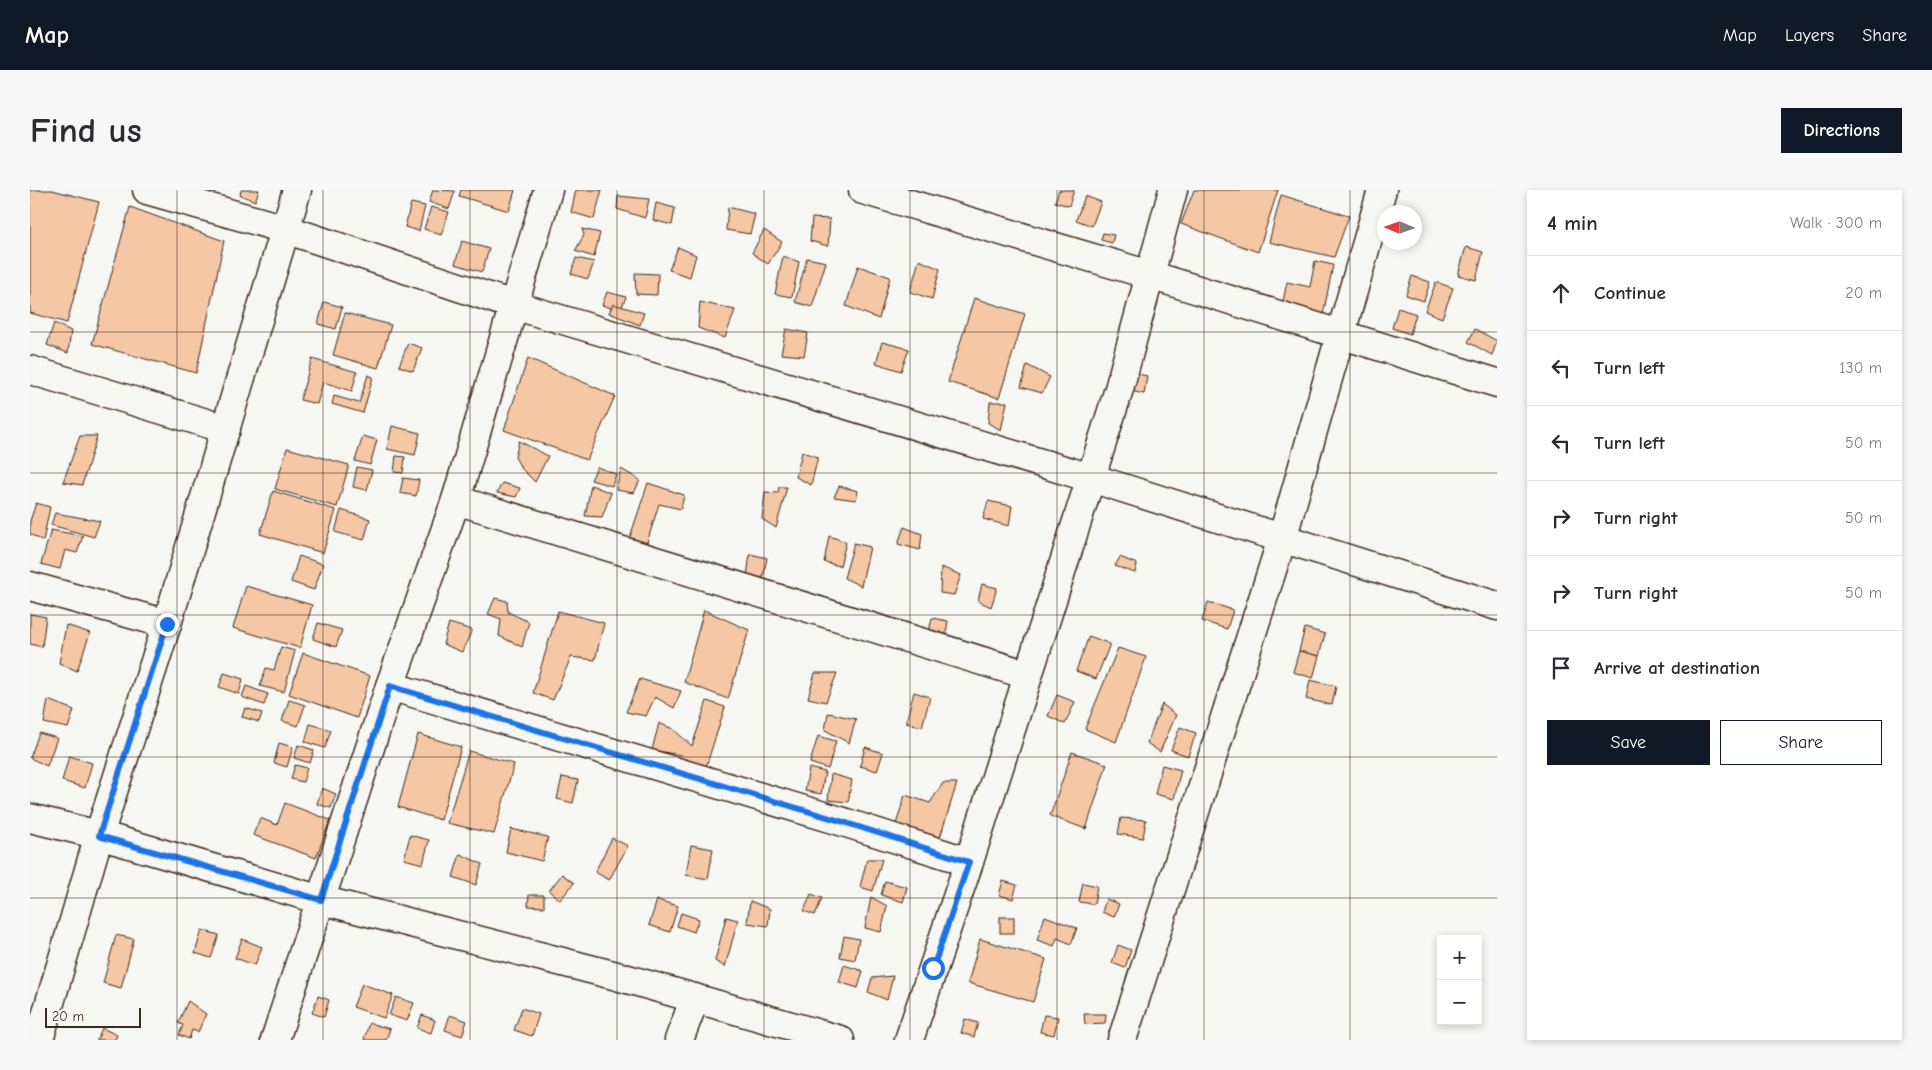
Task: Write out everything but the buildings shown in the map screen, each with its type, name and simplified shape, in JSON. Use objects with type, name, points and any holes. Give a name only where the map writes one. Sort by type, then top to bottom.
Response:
[{"type":"street","points":[[147,190],[285,229],[513,305],[1091,478],[1497,606]]},
{"type":"street","points":[[39,1040],[99,836],[167,624],[297,190]]},
{"type":"street","points":[[274,1040],[390,686],[456,500],[548,190]]},
{"type":"street","points":[[863,190],[1150,275],[1497,383]]},
{"type":"street","points":[[909,1040],[969,862],[1119,389],[1173,190]]},
{"type":"street","points":[[1122,1040],[1282,539],[1382,190]]},
{"type":"street","points":[[30,370],[226,429]]},
{"type":"street","points":[[456,500],[1028,675]]},
{"type":"street","points":[[30,586],[167,624]]},
{"type":"street","points":[[390,686],[790,805],[969,862]]},
{"type":"street","points":[[30,818],[321,900],[617,976],[840,1040]]},
{"type":"street","points":[[679,1040],[695,998]]},
{"type":"route","points":[[167,624],[99,836],[321,900],[390,686],[609,750],[969,862],[933,968]]}]
